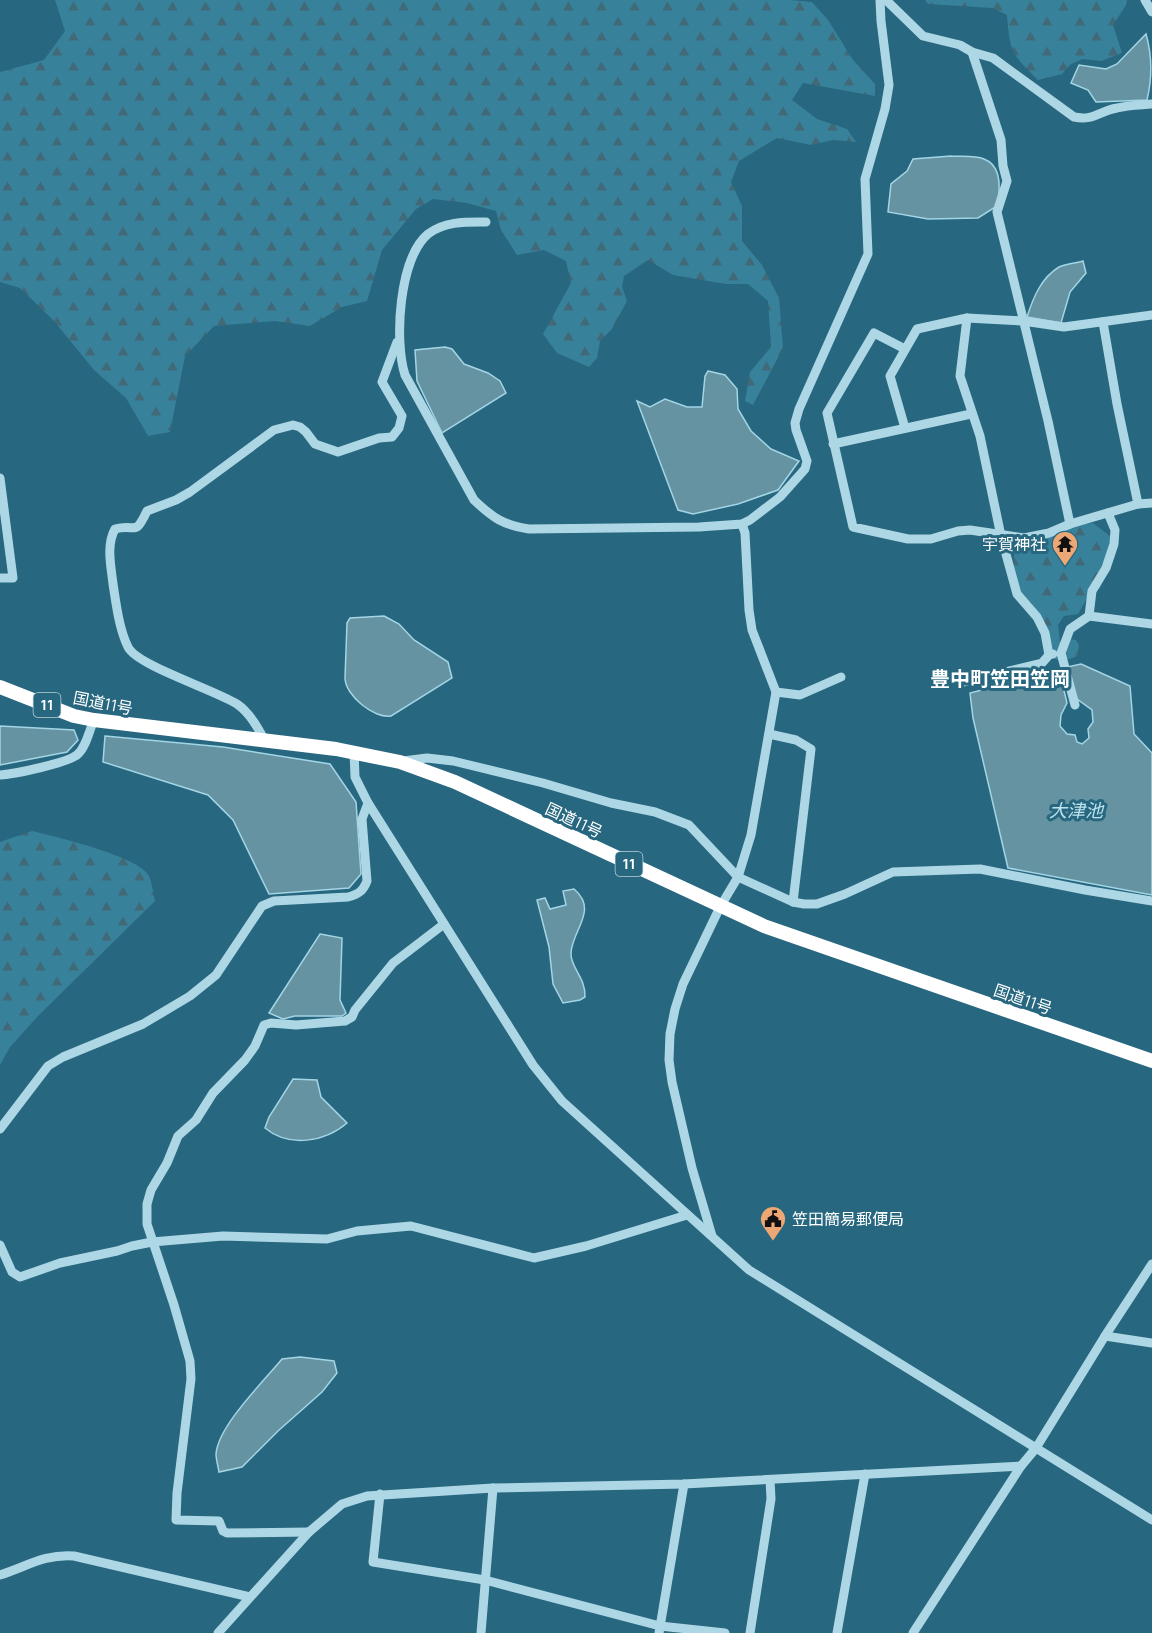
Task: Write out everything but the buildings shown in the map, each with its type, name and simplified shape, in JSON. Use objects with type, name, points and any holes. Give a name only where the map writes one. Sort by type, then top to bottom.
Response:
[{"type":"highway","name":"国道11号","points":[[0,687],[74,716],[94,720],[354,751],[400,762],[455,782],[720,907],[807,942],[1152,1061]]},
{"type":"street","points":[[486,222],[445,225],[429,233],[419,243],[413,254],[405,279],[401,304],[400,360],[405,375],[474,500],[509,526],[529,529],[688,527],[742,524],[750,520],[780,497],[805,469],[807,461],[795,423],[799,409],[868,254],[865,179],[885,109],[889,85],[880,0]]},
{"type":"street","points":[[886,0],[923,36],[960,45],[972,52],[993,58],[1074,117],[1085,119],[1097,117],[1115,108],[1152,104]]},
{"type":"street","points":[[1145,0],[1152,12]]},
{"type":"street","points":[[972,52],[1001,140],[1007,181],[997,212],[1070,524]]},
{"type":"street","points":[[905,428],[890,376],[917,329],[967,318],[1023,321],[1064,327],[1152,315]]},
{"type":"street","points":[[967,318],[960,376],[980,436],[1001,536],[1017,594],[1036,616],[1045,633],[1049,655]]},
{"type":"street","points":[[1104,322],[1117,404],[1138,504]]},
{"type":"street","points":[[905,349],[874,333],[827,413],[853,527],[915,540],[931,539],[970,530],[1024,538],[1049,533],[1070,524],[1138,504],[1152,503]]},
{"type":"street","points":[[265,741],[250,717],[239,705],[208,688],[159,669],[128,649],[116,603],[111,566],[111,536],[115,529],[136,529],[140,526],[147,511],[190,492],[274,430],[293,425],[300,427],[315,444],[338,452],[392,436],[399,428],[402,416],[382,382],[400,334]]},
{"type":"street","points":[[833,444],[971,414]]},
{"type":"street","points":[[0,478],[14,578],[0,578]]},
{"type":"street","points":[[1089,616],[1092,591],[1106,568],[1114,544],[1115,530],[1108,513]]},
{"type":"street","points":[[713,1238],[709,1231],[692,1168],[677,1104],[669,1060],[670,1034],[683,984],[720,907],[738,877],[751,835],[776,692],[752,630],[746,533],[742,524]]},
{"type":"street","points":[[1075,705],[1061,653],[1070,629],[1089,616],[1152,624]]},
{"type":"street","points":[[960,684],[1042,663],[1049,655],[1061,653]]},
{"type":"street","points":[[776,692],[800,695],[841,677]]},
{"type":"street","points":[[0,775],[75,757],[80,753],[94,720]]},
{"type":"street","points":[[769,734],[796,740],[811,748],[793,902]]},
{"type":"street","points":[[354,751],[355,777],[368,803],[533,1065],[562,1101],[749,1270],[1152,1520]]},
{"type":"street","points":[[400,762],[428,758],[453,761],[543,783],[611,803],[655,812],[689,825],[738,877],[793,902],[817,904],[893,872],[980,868],[1152,901]]},
{"type":"street","points":[[0,1130],[48,1066],[63,1057],[143,1024],[190,996],[216,975],[262,906],[274,902],[348,897],[364,889],[367,881],[362,819],[368,803]]},
{"type":"street","points":[[309,1532],[227,1533],[223,1531],[219,1521],[176,1520],[177,1493],[191,1379],[190,1361],[147,1224],[147,1204],[151,1190],[167,1163],[178,1136],[201,1114],[213,1093],[245,1060],[255,1046],[264,1025],[345,1021],[352,1017],[355,1010],[393,963],[444,924]]},
{"type":"street","points":[[0,1245],[12,1272],[20,1277],[60,1263],[152,1242],[222,1236],[327,1239],[357,1231],[411,1226],[534,1258],[586,1246],[687,1215]]},
{"type":"street","points":[[914,1633],[1021,1466],[1036,1448],[1152,1264]]},
{"type":"street","points":[[1105,1336],[1152,1343]]},
{"type":"street","points":[[220,1632],[309,1532],[342,1504],[380,1494],[493,1488],[684,1484],[1021,1466]]},
{"type":"street","points":[[837,1633],[865,1474]]},
{"type":"street","points":[[750,1633],[771,1499],[770,1480]]},
{"type":"street","points":[[660,1630],[684,1484]]},
{"type":"street","points":[[481,1633],[493,1488]]},
{"type":"street","points":[[380,1494],[373,1562],[485,1580],[660,1630],[725,1633]]},
{"type":"street","points":[[0,1575],[45,1557],[74,1556],[250,1597]]},
{"type":"green space","points":[[55,0],[790,0],[812,2],[828,20],[853,60],[875,84],[875,96],[803,83],[792,100],[817,119],[847,129],[856,142],[833,140],[811,145],[777,138],[739,161],[731,182],[742,206],[742,241],[762,265],[779,298],[783,348],[753,405],[745,401],[750,372],[771,347],[768,301],[748,284],[726,284],[673,275],[648,260],[624,276],[622,287],[627,301],[612,329],[600,341],[597,358],[589,367],[557,353],[543,334],[571,283],[566,261],[544,250],[517,255],[501,230],[496,211],[467,203],[433,199],[416,209],[382,250],[367,301],[342,307],[310,326],[275,321],[214,326],[185,356],[170,432],[148,436],[126,398],[94,370],[54,321],[20,288],[0,282],[0,72],[44,60],[65,31]]},
{"type":"green space","points":[[925,0],[1127,0],[1113,25],[1122,53],[1101,61],[1083,59],[1071,64],[1062,74],[1038,80],[1022,64],[1011,45],[1007,15],[993,8],[928,4]]},
{"type":"green space","points":[[1093,523],[1110,536],[1115,556],[1100,588],[1086,600],[1078,614],[1064,616],[1058,625],[1060,641],[1063,643],[1070,639],[1076,640],[1079,645],[1078,655],[1066,660],[1053,659],[1044,655],[1042,636],[1020,591],[1014,567],[1014,555],[1018,543],[1059,535],[1072,526]]},
{"type":"green space","points":[[32,831],[111,853],[139,866],[149,876],[155,901],[38,1016],[10,1047],[0,1065],[0,842]]},
{"type":"water","points":[[1146,34],[1151,67],[1147,100],[1096,102],[1088,90],[1071,83],[1079,65],[1106,69],[1117,64]]},
{"type":"water","points":[[976,157],[990,162],[999,180],[997,206],[978,218],[928,219],[888,212],[891,184],[907,171],[913,159]]},
{"type":"water","points":[[1083,261],[1086,273],[1070,292],[1061,323],[1027,317],[1035,296],[1047,277],[1059,267]]},
{"type":"water","points":[[445,347],[452,349],[464,364],[488,373],[500,381],[506,393],[442,433],[417,381],[415,350]]},
{"type":"water","points":[[708,371],[725,375],[737,389],[738,409],[751,431],[771,449],[799,461],[778,490],[738,504],[693,514],[678,510],[637,401],[650,407],[665,399],[687,407],[702,407],[705,376]]},
{"type":"water","points":[[384,616],[399,624],[414,640],[448,662],[452,678],[391,716],[384,716],[369,710],[350,692],[345,678],[347,623],[350,618]]},
{"type":"water","name":"大津池","points":[[1081,664],[1130,686],[1134,734],[1152,753],[1152,895],[1008,868],[973,718],[970,693],[1059,670],[1067,703],[1061,715],[1060,726],[1067,734],[1075,735],[1077,742],[1082,744],[1089,738],[1088,729],[1093,722],[1092,710],[1077,699],[1067,667]]},
{"type":"water","points":[[0,726],[74,730],[78,740],[67,752],[0,765]]},
{"type":"water","points":[[105,736],[223,747],[330,764],[356,802],[361,874],[349,888],[269,894],[233,820],[208,795],[103,762]]},
{"type":"water","points":[[574,889],[581,897],[584,912],[572,945],[571,958],[583,984],[585,997],[563,1003],[553,984],[549,947],[537,900],[545,898],[550,909],[566,905],[563,891]]},
{"type":"water","points":[[320,934],[342,938],[340,1000],[346,1013],[342,1016],[295,1016],[283,1019],[269,1013]]},
{"type":"water","points":[[293,1079],[317,1080],[321,1097],[347,1123],[328,1135],[307,1140],[285,1138],[265,1128],[269,1117]]},
{"type":"water","points":[[300,1357],[334,1361],[337,1373],[322,1392],[242,1467],[219,1472],[216,1454],[219,1443],[233,1417],[282,1359]]},
{"type":"place","name":"宇賀神社","points":[[1065,567]]},
{"type":"place","name":"笠田簡易郵便局","points":[[773,1242]]},
{"type":"district","name":"豊中町笠田笠岡","points":[[1000,679]]}]
